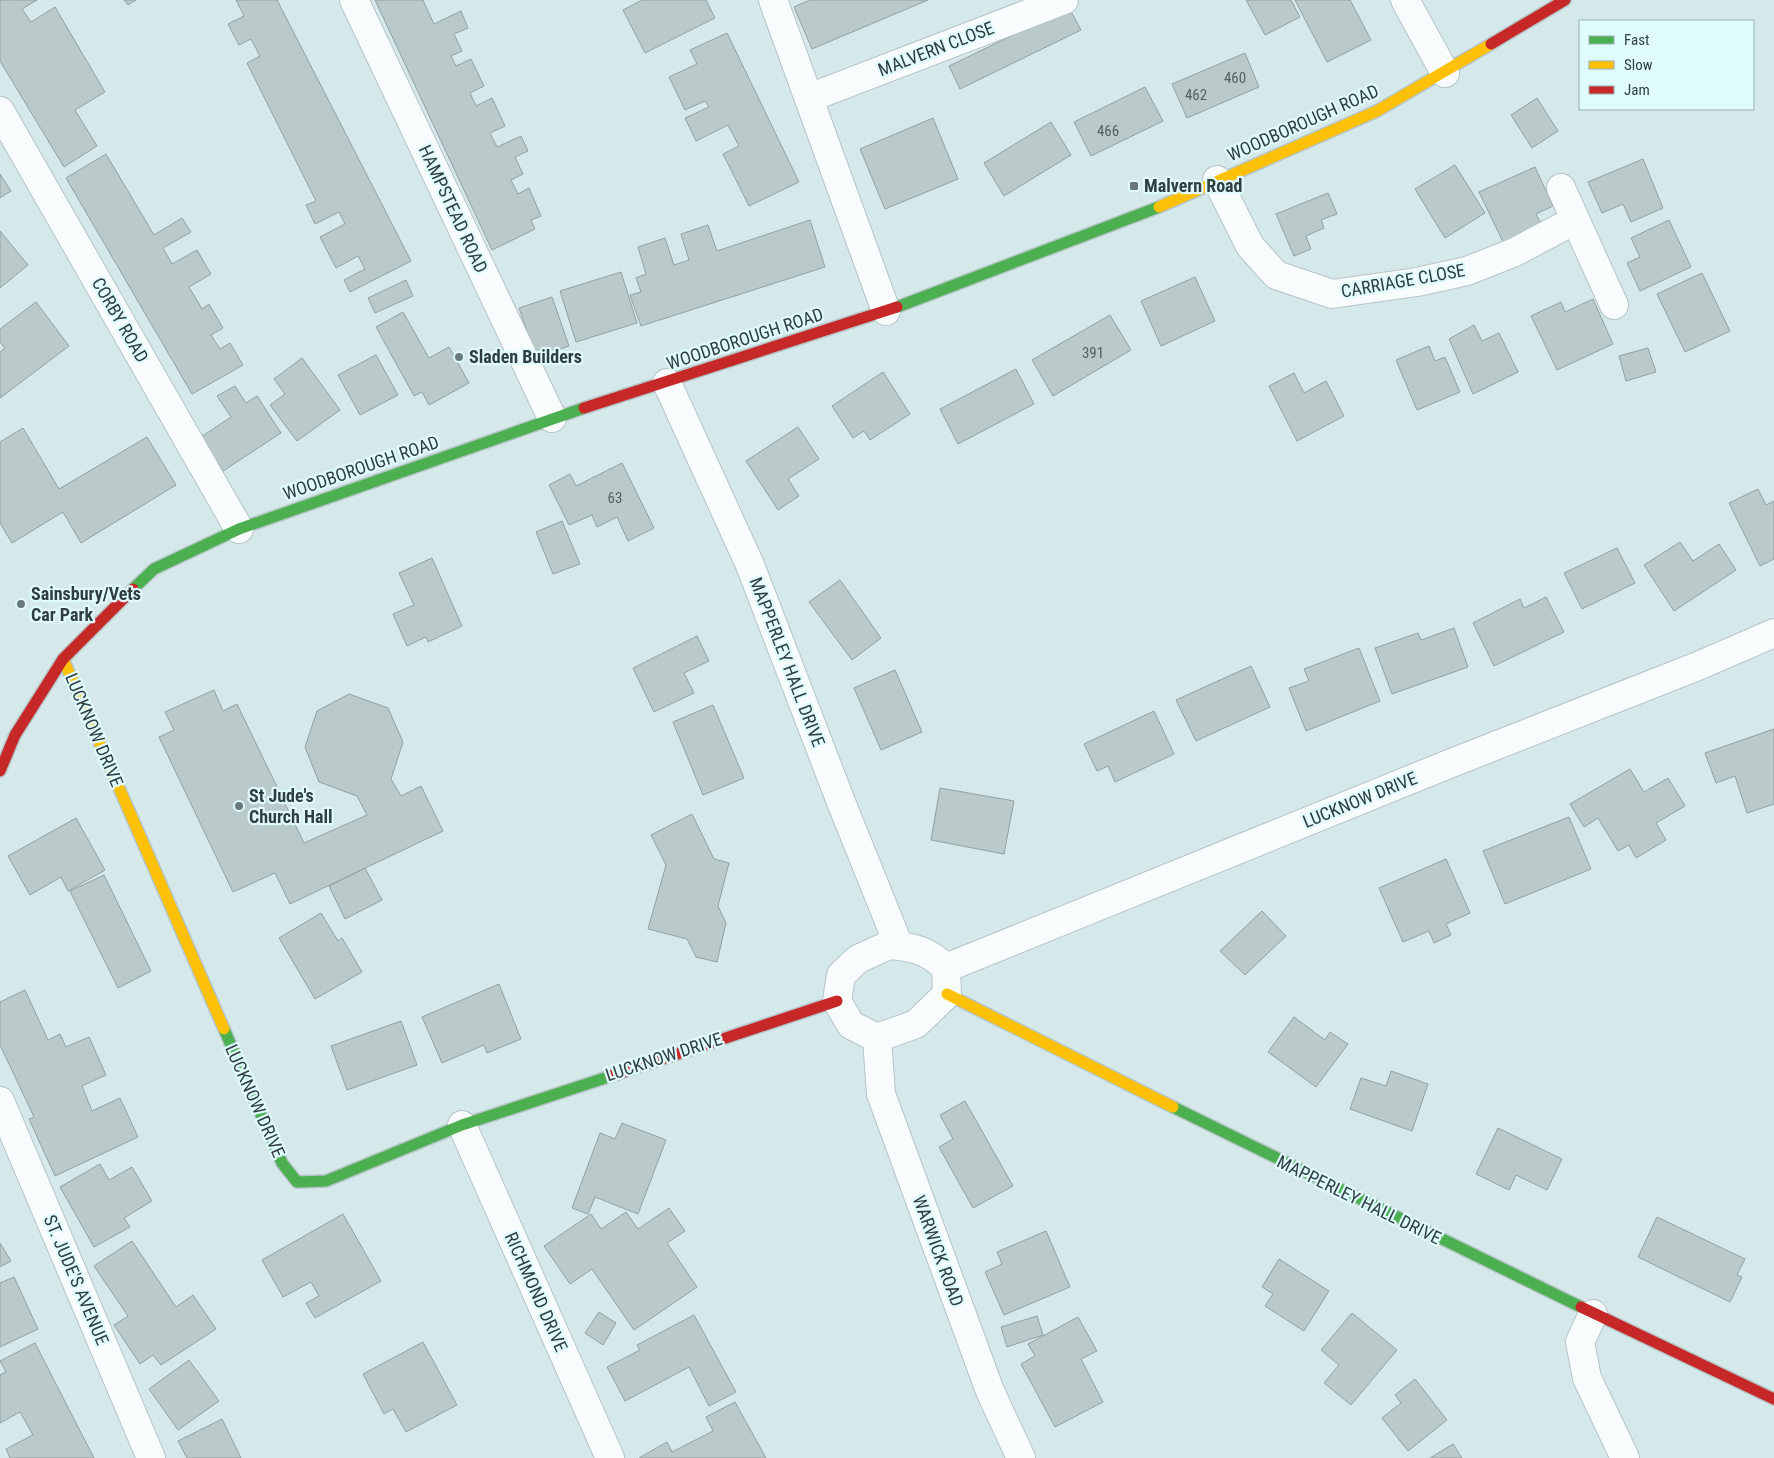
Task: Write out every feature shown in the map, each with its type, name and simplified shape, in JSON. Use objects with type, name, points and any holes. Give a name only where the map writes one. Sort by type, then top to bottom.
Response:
[{"type":"street","name":"HAMPSTEAD ROAD","points":[[354,0],[552,418]]},
{"type":"street","points":[[773,0],[886,311]]},
{"type":"street","name":"MALVERN CLOSE","points":[[809,98],[1064,0]]},
{"type":"street","points":[[1405,0],[1445,73]]},
{"type":"street","name":"WOODBOROUGH ROAD","points":[[0,771],[11,732],[63,659],[92,628],[154,569],[239,529],[552,418],[667,383],[886,311],[1144,213],[1377,111],[1445,73],[1565,0]]},
{"type":"street","name":"CORBY ROAD","points":[[0,111],[239,529]]},
{"type":"street","name":"CARRIAGE CLOSE","points":[[1217,180],[1250,246],[1276,275],[1332,294],[1417,282],[1466,271],[1515,252],[1575,220]]},
{"type":"street","points":[[1561,188],[1614,305]]},
{"type":"street","name":"MAPPERLEY HALL DRIVE","points":[[667,383],[750,565],[899,946]]},
{"type":"street","name":"LUCKNOW DRIVE","points":[[877,1038],[916,1024],[947,981],[1449,764],[1698,666],[1774,633]]},
{"type":"street","name":"LUCKNOW DRIVE","points":[[63,659],[282,1164],[297,1182],[326,1181],[462,1125],[837,1000]]},
{"type":"street","points":[[877,1038],[851,1025],[837,1000],[841,975],[858,959],[890,945],[916,947],[933,955],[947,981]]},
{"type":"street","name":"MAPPERLEY HALL DRIVE","points":[[947,981],[1279,1160],[1593,1314],[1774,1399]]},
{"type":"street","name":"WARWICK ROAD","points":[[877,1038],[880,1094],[990,1391],[1021,1458]]},
{"type":"street","name":"ST. JUDE'S AVENUE","points":[[0,1101],[151,1458]]},
{"type":"street","name":"RICHMOND DRIVE","points":[[462,1125],[610,1458]]},
{"type":"street","points":[[1593,1314],[1580,1342],[1587,1378],[1625,1458]]},
{"type":"building","points":[[0,0],[37,0],[22,9],[31,22],[55,7],[105,92],[75,110],[97,146],[64,167],[0,61]]},
{"type":"building","points":[[124,0],[136,0],[128,5]]},
{"type":"building","points":[[236,0],[277,0],[411,261],[350,292],[344,280],[365,269],[358,256],[336,268],[320,237],[345,224],[339,212],[315,224],[306,205],[316,201],[247,63],[260,56],[251,39],[239,45],[228,24],[244,16]]},
{"type":"building","points":[[375,0],[423,0],[434,24],[461,11],[468,28],[454,34],[462,51],[451,56],[456,66],[471,59],[484,86],[470,93],[476,106],[492,98],[505,126],[490,133],[497,147],[521,136],[528,151],[515,157],[523,174],[511,180],[518,194],[529,188],[541,216],[531,220],[535,229],[492,250]]},
{"type":"building","points":[[642,0],[706,0],[715,18],[645,53],[623,10]]},
{"type":"building","points":[[810,0],[928,0],[812,49],[794,7]]},
{"type":"building","points":[[1246,0],[1291,0],[1300,17],[1265,35]]},
{"type":"building","points":[[1295,0],[1350,0],[1371,40],[1327,62]]},
{"type":"building","points":[[1069,8],[1081,30],[960,89],[949,66]]},
{"type":"building","points":[[727,33],[799,182],[749,206],[723,154],[739,146],[728,125],[696,141],[685,118],[709,107],[705,101],[685,110],[669,77],[697,64],[690,50]]},
{"type":"building","points":[[1245,53],[1259,87],[1187,118],[1172,84]]},
{"type":"building","points":[[1145,87],[1163,121],[1091,156],[1074,122]]},
{"type":"building","points":[[1537,98],[1558,131],[1532,148],[1511,115]]},
{"type":"building","points":[[933,118],[958,179],[885,209],[860,149]]},
{"type":"building","points":[[1051,122],[1071,155],[1004,196],[984,163]]},
{"type":"building","points":[[106,154],[154,235],[182,218],[191,232],[163,248],[172,264],[197,250],[211,274],[189,287],[202,309],[209,304],[223,328],[211,335],[220,349],[230,343],[243,365],[192,394],[66,178]]},
{"type":"building","points":[[1643,159],[1663,208],[1631,222],[1623,204],[1602,213],[1588,182]]},
{"type":"building","points":[[1455,165],[1485,213],[1445,238],[1415,189]]},
{"type":"building","points":[[1535,167],[1553,206],[1536,214],[1542,226],[1504,244],[1479,192]]},
{"type":"building","points":[[0,174],[11,191],[0,198]]},
{"type":"building","points":[[1328,193],[1337,214],[1321,220],[1324,228],[1306,236],[1311,249],[1294,256],[1276,214]]},
{"type":"building","points":[[810,220],[825,267],[641,326],[630,295],[641,292],[636,278],[646,274],[638,247],[665,238],[674,265],[689,260],[681,234],[708,225],[717,251]]},
{"type":"building","points":[[1669,220],[1691,267],[1640,291],[1627,263],[1640,257],[1631,238]]},
{"type":"building","points":[[0,231],[28,265],[0,288]]},
{"type":"building","points":[[621,272],[637,323],[576,342],[560,291]]},
{"type":"building","points":[[1702,273],[1730,331],[1685,352],[1657,294]]},
{"type":"building","points":[[1195,277],[1215,321],[1161,346],[1141,301]]},
{"type":"building","points":[[406,280],[413,296],[375,313],[368,298]]},
{"type":"building","points":[[552,297],[569,346],[536,357],[519,308]]},
{"type":"building","points":[[1593,299],[1613,344],[1557,370],[1531,316],[1561,302],[1565,312]]},
{"type":"building","points":[[36,302],[69,346],[0,398],[0,352],[5,348],[0,342],[0,329]]},
{"type":"building","points":[[403,312],[429,358],[449,347],[469,383],[429,405],[422,392],[414,396],[376,327]]},
{"type":"building","points":[[1110,315],[1131,350],[1053,396],[1032,360]]},
{"type":"building","points":[[1474,325],[1482,341],[1499,333],[1518,372],[1473,394],[1449,339]]},
{"type":"building","points":[[1429,346],[1435,361],[1445,357],[1460,392],[1417,410],[1396,360]]},
{"type":"building","points":[[1648,348],[1656,372],[1626,381],[1619,356]]},
{"type":"building","points":[[376,355],[398,395],[360,415],[338,375]]},
{"type":"building","points":[[302,358],[340,410],[297,441],[270,405],[285,394],[274,379]]},
{"type":"building","points":[[1016,369],[1034,404],[958,444],[940,409]]},
{"type":"building","points":[[883,372],[910,414],[870,440],[864,431],[853,438],[832,406]]},
{"type":"building","points":[[1294,373],[1304,393],[1326,381],[1344,416],[1297,441],[1269,386]]},
{"type":"building","points":[[235,386],[246,403],[257,396],[281,433],[223,471],[201,437],[231,417],[217,396]]},
{"type":"building","points":[[798,427],[819,459],[788,479],[799,496],[778,510],[746,461]]},
{"type":"building","points":[[23,428],[59,489],[147,437],[176,485],[81,543],[63,512],[12,543],[0,523],[0,442]]},
{"type":"building","points":[[622,463],[654,528],[628,541],[617,517],[597,527],[592,515],[569,525],[549,485],[570,474],[576,486]]},
{"type":"building","points":[[1758,489],[1766,505],[1774,501],[1774,559],[1760,566],[1729,503]]},
{"type":"building","points":[[562,521],[580,564],[553,574],[536,532]]},
{"type":"building","points":[[1680,542],[1693,561],[1719,544],[1736,570],[1674,611],[1644,565]]},
{"type":"building","points":[[1617,548],[1635,583],[1582,609],[1564,573]]},
{"type":"building","points":[[432,558],[462,626],[428,642],[426,637],[407,646],[393,614],[414,605],[399,573]]},
{"type":"building","points":[[840,580],[881,638],[852,660],[809,602]]},
{"type":"building","points":[[1546,597],[1564,632],[1494,666],[1473,623],[1520,599],[1524,608]]},
{"type":"building","points":[[1454,628],[1468,667],[1392,694],[1375,648],[1418,633],[1421,640]]},
{"type":"building","points":[[697,636],[709,661],[684,673],[694,693],[654,712],[633,668]]},
{"type":"building","points":[[1359,648],[1380,701],[1306,731],[1289,688],[1309,681],[1304,669]]},
{"type":"building","points":[[1251,666],[1270,707],[1196,741],[1176,700]]},
{"type":"building","points":[[895,670],[922,732],[881,750],[854,688]]},
{"type":"building","name":"St Jude's Church Hall","points":[[214,690],[223,711],[237,704],[304,843],[367,815],[357,796],[319,782],[305,747],[317,711],[349,694],[388,708],[403,742],[391,779],[401,796],[421,786],[443,831],[290,904],[275,873],[233,892],[159,737],[174,730],[165,712]]},
{"type":"building","points":[[713,705],[744,778],[703,795],[673,722]]},
{"type":"building","points":[[1154,711],[1174,754],[1115,782],[1108,766],[1097,771],[1084,744]]},
{"type":"building","points":[[1774,729],[1774,804],[1747,813],[1735,776],[1716,783],[1705,753]]},
{"type":"building","points":[[1630,769],[1644,792],[1668,778],[1685,806],[1656,823],[1666,840],[1636,858],[1629,845],[1618,851],[1598,818],[1584,827],[1570,804]]},
{"type":"building","points":[[940,788],[1014,801],[1004,854],[931,840]]},
{"type":"building","points":[[692,814],[714,859],[729,863],[718,906],[726,923],[717,962],[696,957],[687,939],[648,929],[666,865],[651,835]]},
{"type":"building","points":[[1569,817],[1591,869],[1505,904],[1483,851]]},
{"type":"building","points":[[76,818],[105,870],[68,891],[61,877],[30,895],[8,856]]},
{"type":"building","points":[[1446,859],[1470,913],[1446,924],[1451,935],[1434,943],[1429,931],[1403,942],[1379,888]]},
{"type":"building","points":[[365,868],[382,900],[345,919],[329,886]]},
{"type":"building","points":[[104,875],[151,971],[118,988],[70,891]]},
{"type":"building","points":[[1262,911],[1286,936],[1245,975],[1220,951]]},
{"type":"building","points":[[321,913],[338,941],[342,938],[362,972],[315,999],[279,938]]},
{"type":"building","points":[[499,984],[521,1039],[487,1053],[484,1045],[442,1063],[422,1017]]},
{"type":"building","points":[[25,990],[48,1040],[60,1034],[66,1047],[89,1037],[106,1075],[82,1086],[92,1111],[120,1098],[138,1137],[55,1176],[29,1119],[34,1117],[0,1045],[0,1002]]},
{"type":"building","points":[[1294,1017],[1325,1040],[1330,1032],[1348,1044],[1316,1087],[1268,1052]]},
{"type":"building","points":[[401,1021],[417,1065],[347,1090],[331,1046]]},
{"type":"building","points":[[1391,1071],[1428,1084],[1412,1131],[1350,1109],[1361,1078],[1386,1086]]},
{"type":"building","points":[[965,1101],[1013,1186],[973,1208],[939,1147],[953,1139],[940,1115]]},
{"type":"building","points":[[622,1123],[666,1140],[638,1214],[595,1197],[588,1214],[572,1208],[600,1133],[615,1139]]},
{"type":"building","points":[[1498,1128],[1562,1159],[1547,1190],[1516,1175],[1509,1190],[1476,1174]]},
{"type":"building","points":[[100,1164],[109,1180],[132,1167],[152,1201],[124,1218],[130,1227],[94,1247],[60,1187]]},
{"type":"building","points":[[669,1208],[685,1231],[667,1243],[697,1287],[634,1330],[592,1269],[570,1284],[544,1246],[591,1214],[601,1229],[626,1212],[638,1229]]},
{"type":"building","points":[[343,1214],[381,1281],[315,1318],[306,1303],[319,1296],[311,1282],[283,1297],[262,1260]]},
{"type":"building","points":[[1657,1217],[1745,1259],[1737,1275],[1742,1277],[1730,1302],[1638,1257]]},
{"type":"building","points":[[1046,1231],[1070,1287],[1004,1315],[985,1272],[1002,1264],[997,1252]]},
{"type":"building","points":[[132,1241],[176,1307],[193,1295],[216,1329],[161,1365],[153,1355],[140,1364],[114,1325],[128,1316],[94,1266]]},
{"type":"building","points":[[0,1243],[11,1261],[0,1267]]},
{"type":"building","points":[[1279,1259],[1329,1291],[1304,1331],[1265,1306],[1273,1294],[1262,1287]]},
{"type":"building","points":[[14,1277],[38,1329],[0,1347],[0,1283]]},
{"type":"building","points":[[599,1312],[616,1323],[603,1345],[585,1333]]},
{"type":"building","points":[[1352,1313],[1397,1350],[1351,1405],[1324,1383],[1339,1365],[1321,1350]]},
{"type":"building","points":[[694,1315],[736,1392],[709,1406],[689,1367],[625,1401],[607,1367],[640,1350],[637,1345]]},
{"type":"building","points":[[1037,1316],[1043,1335],[1007,1347],[1001,1327]]},
{"type":"building","points":[[1078,1317],[1097,1351],[1081,1359],[1103,1402],[1055,1427],[1021,1364],[1035,1356],[1028,1344]]},
{"type":"building","points":[[423,1342],[457,1405],[406,1432],[393,1409],[384,1414],[363,1374]]},
{"type":"building","points":[[35,1343],[94,1458],[10,1458],[6,1449],[33,1435],[20,1412],[0,1423],[0,1375],[6,1372],[0,1361]]},
{"type":"building","points":[[189,1360],[219,1401],[178,1430],[149,1389]]},
{"type":"building","points":[[1415,1379],[1447,1420],[1408,1451],[1382,1418],[1401,1403],[1395,1395]]},
{"type":"building","points":[[735,1402],[766,1458],[639,1458],[667,1442],[672,1452],[713,1431],[706,1417]]},
{"type":"building","points":[[222,1419],[241,1458],[187,1458],[178,1441]]},
{"type":"building","points":[[1453,1444],[1462,1458],[1430,1458]]},
{"type":"traffic: fast","points":[[897,307],[1159,207]]},
{"type":"traffic: fast","points":[[133,589],[154,569],[239,529],[584,408]]},
{"type":"traffic: fast","points":[[224,1029],[282,1163],[297,1182],[326,1181],[462,1125],[611,1076]]},
{"type":"traffic: fast","points":[[1173,1107],[1581,1307]]},
{"type":"traffic: slow","points":[[1159,207],[1377,111],[1491,44]]},
{"type":"traffic: slow","points":[[63,659],[224,1029]]},
{"type":"traffic: slow","points":[[947,994],[1173,1107]]},
{"type":"traffic: jam","points":[[1491,44],[1565,0]]},
{"type":"traffic: jam","points":[[584,408],[897,307]]},
{"type":"traffic: jam","points":[[0,771],[15,735],[63,659],[133,589]]},
{"type":"traffic: jam","points":[[611,1076],[837,1001]]},
{"type":"traffic: jam","points":[[1581,1307],[1774,1399]]},
{"type":"place","name":"Malvern Road","points":[[1134,186]]},
{"type":"place","name":"Sladen Builders","points":[[459,357]]},
{"type":"place","name":"Sainsbury/Vets Car Park","points":[[21,604]]},
{"type":"place","name":"St Jude's Church Hall","points":[[239,806]]}]
